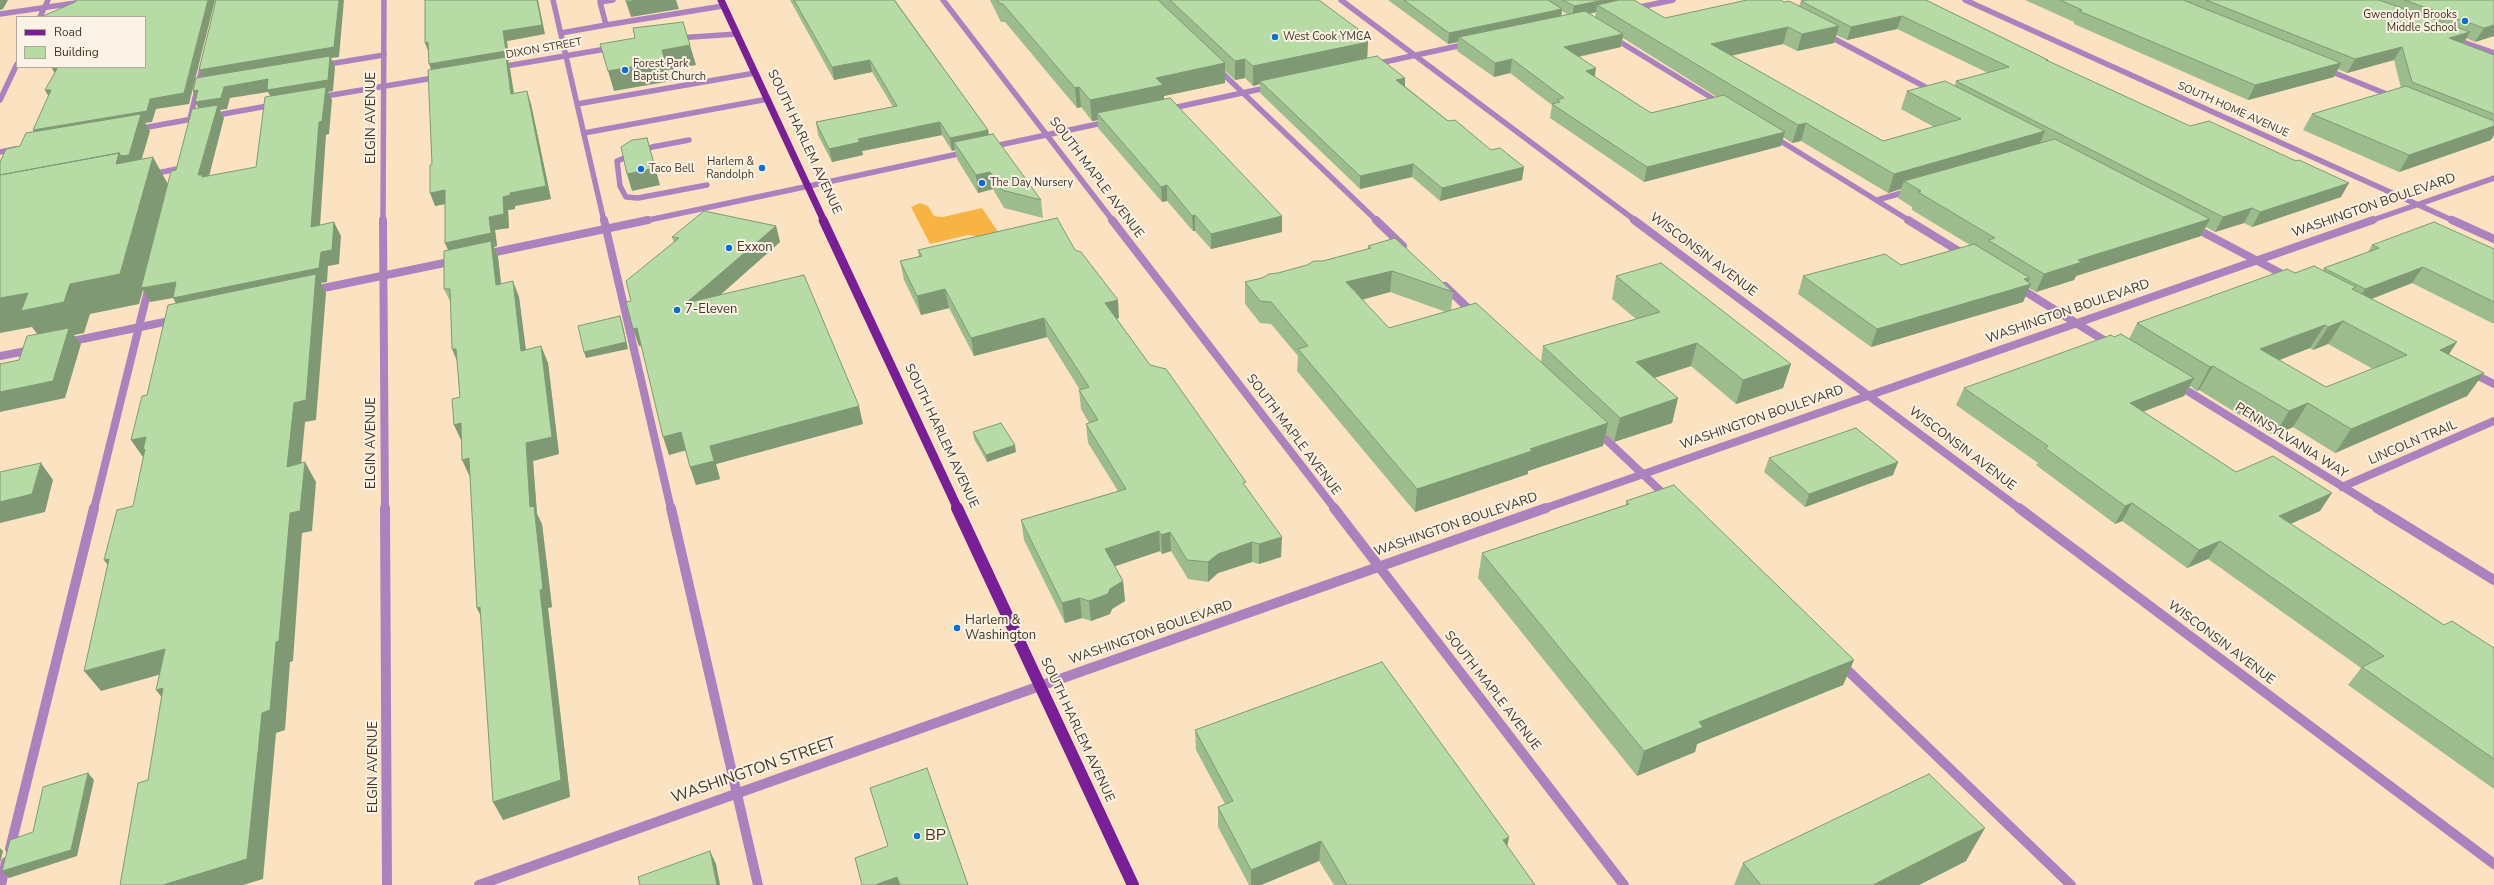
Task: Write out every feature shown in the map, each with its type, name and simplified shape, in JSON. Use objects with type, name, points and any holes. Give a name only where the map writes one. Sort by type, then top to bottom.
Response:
[{"type":"main road","name":"SOUTH HARLEM AVENUE","points":[[722,3],[809,186],[1133,885]]},
{"type":"street","points":[[40,16],[48,0]]},
{"type":"street","points":[[0,14],[96,0]]},
{"type":"street","name":"ELGIN AVENUE","points":[[384,0],[383,276],[386,885]]},
{"type":"street","points":[[553,0],[758,885]]},
{"type":"street","points":[[606,26],[600,2],[613,0]]},
{"type":"street","name":"SOUTH MAPLE AVENUE","points":[[943,0],[1624,885]]},
{"type":"street","name":"WISCONSIN AVENUE","points":[[1341,0],[2494,864]]},
{"type":"street","points":[[1628,10],[1673,0]]},
{"type":"street","name":"SOUTH HOME AVENUE","points":[[1964,0],[2494,239]]},
{"type":"street","points":[[561,33],[606,26],[722,3]]},
{"type":"street","points":[[1602,31],[1726,107]]},
{"type":"street","points":[[1821,32],[1937,93]]},
{"type":"street","points":[[671,38],[737,34]]},
{"type":"street","points":[[2450,37],[2494,53]]},
{"type":"street","points":[[1370,65],[1478,42]]},
{"type":"street","name":"DIXON STREET","points":[[490,68],[619,46]]},
{"type":"street","points":[[187,132],[202,84],[206,54]]},
{"type":"street","points":[[314,66],[384,55]]},
{"type":"street","points":[[0,100],[16,66]]},
{"type":"street","points":[[1214,66],[1411,253]]},
{"type":"street","points":[[2318,66],[2398,98]]},
{"type":"street","points":[[577,104],[755,73]]},
{"type":"street","points":[[312,98],[444,76]]},
{"type":"street","points":[[1158,111],[1280,85]]},
{"type":"street","points":[[584,133],[768,100]]},
{"type":"street","points":[[127,130],[282,104]]},
{"type":"street","points":[[979,149],[1112,121]]},
{"type":"street","points":[[1766,132],[1972,259]]},
{"type":"street","points":[[689,140],[652,147],[617,161],[620,186],[626,197],[638,198],[707,186]]},
{"type":"street","points":[[0,152],[25,148]]},
{"type":"street","points":[[474,256],[972,151]]},
{"type":"street","points":[[147,175],[177,170]]},
{"type":"street","name":"WASHINGTON BOULEVARD","points":[[1040,686],[1868,395],[2494,178]]},
{"type":"street","points":[[1877,200],[1914,190]]},
{"type":"street","points":[[2185,223],[2296,281]]},
{"type":"street","points":[[304,292],[459,260]]},
{"type":"street","points":[[1,885],[151,276]]},
{"type":"street","points":[[1440,281],[1480,319]]},
{"type":"street","points":[[2012,284],[2115,347]]},
{"type":"street","points":[[62,343],[184,318]]},
{"type":"street","points":[[0,356],[38,348]]},
{"type":"street","points":[[2467,370],[2494,384]]},
{"type":"street","name":"PENNSYLVANIA WAY","points":[[2168,380],[2494,580]]},
{"type":"street","name":"LINCOLN TRAIL","points":[[2342,486],[2494,421]]},
{"type":"street","points":[[1589,423],[1676,506]]},
{"type":"street","points":[[1834,658],[2071,885]]},
{"type":"street","name":"WASHINGTON STREET","points":[[479,885],[1040,686]]},
{"type":"shaded area","points":[[920,203],[928,206],[934,216],[943,217],[982,208],[998,232],[996,239],[968,235],[930,244],[911,207]]},
{"type":"building","points":[[77,0],[208,0],[184,93],[150,99],[147,111],[33,130],[51,90],[45,90],[57,68],[146,68],[146,16],[43,16]]},
{"type":"building","points":[[216,0],[339,0],[334,47],[199,70]]},
{"type":"building","points":[[425,0],[537,0],[542,25],[503,31],[506,51],[429,64],[428,42],[425,43]]},
{"type":"building","points":[[794,0],[894,0],[988,130],[950,138],[940,122],[858,139],[860,142],[829,149],[816,122],[897,106],[870,60],[832,67]]},
{"type":"building","points":[[997,0],[1158,0],[1225,63],[1156,78],[1163,85],[1090,100],[1079,87],[1075,88],[1003,4],[999,3]]},
{"type":"building","name":"West Cook YMCA","points":[[1170,0],[1319,0],[1362,32],[1356,33],[1368,42],[1253,66],[1245,59],[1235,61]]},
{"type":"building","points":[[1404,0],[1548,0],[1562,9],[1449,33]]},
{"type":"building","points":[[1563,0],[1604,0],[1574,6]]},
{"type":"building","points":[[1619,0],[1634,0],[1665,18],[1747,0],[1781,0],[1784,2],[1789,1],[1839,26],[1802,34],[1788,27],[1711,44],[1883,141],[1961,119],[1907,91],[1945,81],[2045,131],[1894,174],[1806,123],[1798,125],[1597,5]]},
{"type":"building","points":[[1926,0],[2048,60],[2046,60],[2190,126],[2209,121],[2296,161],[2299,160],[2349,183],[2260,212],[2252,208],[2223,217],[1956,81],[2009,67],[1902,16],[1851,27],[1801,1]]},
{"type":"building","points":[[2060,0],[2183,0],[2341,63],[2255,85],[2079,11],[2082,10]]},
{"type":"building","points":[[2206,0],[2379,0],[2470,32],[2449,38],[2494,55],[2494,114],[2412,82],[2402,47],[2355,59]]},
{"type":"building","points":[[2404,0],[2494,0],[2494,25],[2484,28]]},
{"type":"building","points":[[1585,11],[1623,34],[1564,47],[1596,68],[1586,71],[1651,113],[1724,95],[1785,132],[1647,167],[1552,104],[1560,102],[1557,100],[1564,98],[1512,59],[1495,63],[1459,37]]},
{"type":"building","points":[[683,22],[690,45],[662,50],[665,61],[608,71],[600,44],[635,38],[633,28]]},
{"type":"building","points":[[330,56],[328,80],[267,90],[268,79],[224,87],[221,98],[195,102],[198,90],[193,91],[196,78]]},
{"type":"building","points":[[1377,56],[1405,78],[1396,80],[1448,121],[1455,120],[1491,150],[1500,148],[1524,167],[1442,188],[1413,164],[1360,176],[1260,81]]},
{"type":"building","points":[[506,57],[511,94],[527,91],[546,186],[510,193],[510,195],[503,197],[504,214],[489,217],[491,233],[445,243],[445,190],[430,193],[430,165],[432,164],[428,70]]},
{"type":"building","points":[[2406,86],[2494,121],[2494,126],[2409,155],[2312,114]]},
{"type":"building","points":[[326,87],[322,121],[319,122],[311,227],[334,222],[332,250],[321,252],[319,268],[173,298],[176,282],[141,288],[171,171],[176,170],[192,109],[218,105],[198,175],[202,175],[202,177],[256,167],[265,97]]},
{"type":"building","points":[[1170,98],[1282,216],[1211,234],[1195,215],[1192,216],[1167,185],[1161,187],[1097,113]]},
{"type":"building","points":[[141,114],[129,155],[121,156],[119,153],[0,175],[0,162],[6,149],[20,146],[26,133]]},
{"type":"building","points":[[993,134],[1041,200],[1002,190],[990,172],[976,175],[954,142]]},
{"type":"building","points":[[647,138],[655,168],[627,174],[621,147],[632,140]]},
{"type":"building","points":[[2055,139],[2210,219],[2078,260],[2082,262],[2044,274],[1988,240],[1995,238],[1918,192],[1921,191],[1904,181]]},
{"type":"building","points":[[119,153],[116,164],[153,157],[120,274],[70,284],[64,302],[21,311],[28,293],[0,298],[0,175]]},
{"type":"building","points":[[704,211],[776,226],[686,303],[804,275],[859,406],[710,446],[714,461],[690,467],[681,432],[663,437],[637,328],[633,329],[626,302],[631,301],[626,281],[679,238],[672,237]]},
{"type":"building","points":[[1057,218],[1075,250],[1081,252],[1118,300],[1105,303],[1150,365],[1166,369],[1246,482],[1243,483],[1282,537],[1259,544],[1252,542],[1218,554],[1208,562],[1187,560],[1170,532],[1161,535],[1159,531],[1105,549],[1123,581],[1110,589],[1108,594],[1089,601],[1080,598],[1062,603],[1021,520],[1126,489],[1086,424],[1098,420],[1079,390],[1089,387],[1044,318],[971,338],[945,289],[917,296],[900,261],[922,256],[918,250]]},
{"type":"building","points":[[2434,222],[2494,249],[2494,302],[2423,267],[2365,289],[2324,268],[2379,248],[2372,245]]},
{"type":"building","points":[[1395,238],[1453,292],[1392,271],[1346,282],[1389,328],[1476,303],[1608,423],[1530,449],[1532,451],[1417,489],[1298,349],[1308,346],[1271,302],[1260,301],[1245,282],[1262,278],[1269,274],[1307,265],[1314,261],[1323,261],[1371,248],[1368,246]]},
{"type":"building","points":[[491,241],[496,285],[513,281],[521,351],[541,346],[552,437],[526,443],[530,507],[534,506],[543,589],[540,590],[561,780],[493,802],[480,607],[477,608],[469,458],[462,460],[461,423],[454,425],[452,399],[460,397],[456,349],[452,349],[450,289],[444,289],[444,251]]},
{"type":"building","points":[[1974,244],[2030,278],[2024,279],[2031,284],[1877,329],[1803,276],[1885,254],[1901,265]]},
{"type":"building","points":[[1661,263],[1791,364],[1743,380],[1697,343],[1636,362],[1678,398],[1620,418],[1543,346],[1660,312],[1616,276]]},
{"type":"building","points":[[2314,266],[2356,287],[2352,289],[2457,342],[2440,350],[2484,373],[2351,429],[2308,403],[2289,411],[2213,366],[2210,367],[2137,323],[2287,269],[2295,273]],"holes":[[[2343,321],[2407,355],[2326,387],[2260,349],[2325,325],[2328,327]]]},
{"type":"building","points":[[316,274],[306,400],[294,403],[287,467],[305,462],[300,511],[290,513],[279,641],[276,642],[270,710],[262,713],[247,859],[163,885],[120,885],[138,783],[148,780],[163,688],[156,690],[165,649],[84,671],[109,559],[104,560],[117,510],[133,506],[145,449],[143,450],[146,437],[131,440],[142,396],[147,395],[168,305]]},
{"type":"building","points":[[620,316],[626,342],[584,352],[578,326]]},
{"type":"building","points":[[69,328],[53,381],[0,392],[0,364],[19,360],[27,336]]},
{"type":"building","points":[[2121,334],[2194,378],[2130,403],[2236,472],[2273,456],[2332,493],[2279,516],[2444,625],[2452,621],[2494,648],[2494,759],[2362,667],[2384,656],[2220,541],[2199,550],[2132,503],[2125,506],[2045,448],[2048,446],[1964,388],[2111,335],[2114,337]]},
{"type":"building","points":[[1001,423],[1015,445],[986,455],[973,432]]},
{"type":"building","points":[[1856,428],[1898,462],[1809,494],[1769,458]]},
{"type":"building","points":[[41,463],[32,494],[0,502],[0,472]]},
{"type":"building","points":[[1674,485],[1854,660],[1699,722],[1703,727],[1644,751],[1482,553],[1629,504],[1626,501]]},
{"type":"building","points":[[1382,662],[1509,837],[1503,840],[1535,885],[1347,885],[1321,841],[1251,870],[1218,807],[1233,801],[1195,730]]},
{"type":"building","name":"BP","points":[[927,768],[968,885],[900,885],[897,877],[875,885],[862,885],[855,858],[888,846],[870,788]]},
{"type":"building","points":[[88,773],[71,850],[2,871],[10,840],[33,832],[43,787]]},
{"type":"building","points":[[1929,774],[1985,828],[1873,885],[1761,885],[1743,863]]},
{"type":"building","points":[[710,851],[717,885],[640,885],[638,877]]},
{"type":"place","name":"Gwendolyn Brooks Middle School","points":[[2465,21]]},
{"type":"place","name":"West Cook YMCA","points":[[1275,37]]},
{"type":"place","name":"Forest Park Baptist Church","points":[[625,70]]},
{"type":"place","name":"Harlem & Randolph","points":[[762,168]]},
{"type":"place","name":"Taco Bell","points":[[641,169]]},
{"type":"place","name":"The Day Nursery","points":[[982,183]]},
{"type":"place","name":"Exxon","points":[[729,248]]},
{"type":"place","name":"7-Eleven","points":[[677,310]]},
{"type":"place","name":"Harlem & Washington","points":[[957,628]]},
{"type":"place","name":"BP","points":[[917,836]]}]
